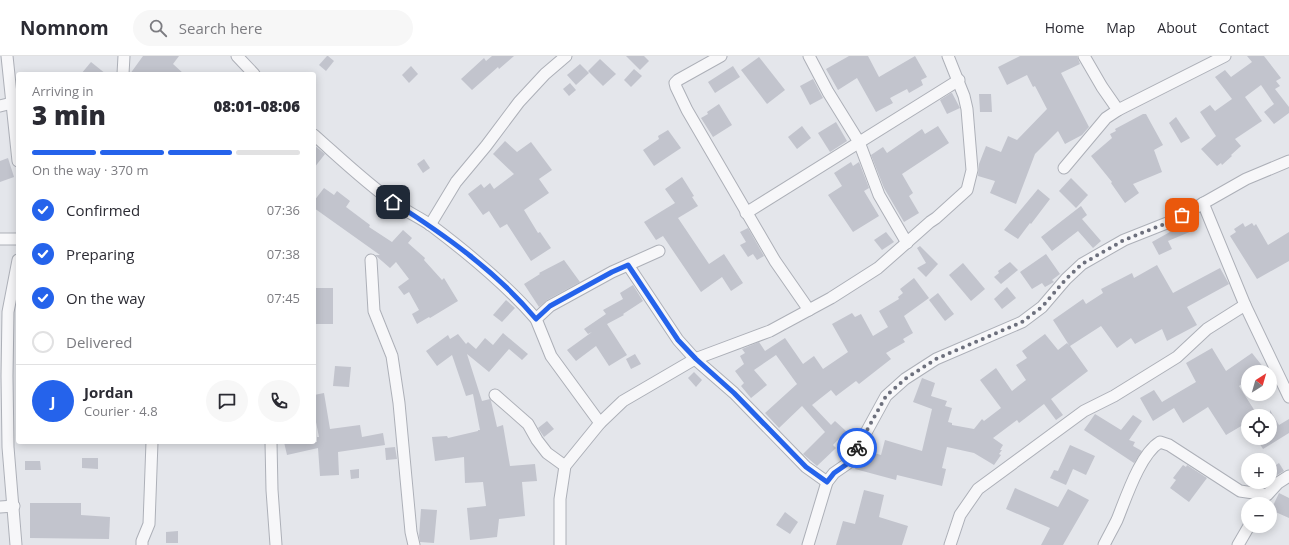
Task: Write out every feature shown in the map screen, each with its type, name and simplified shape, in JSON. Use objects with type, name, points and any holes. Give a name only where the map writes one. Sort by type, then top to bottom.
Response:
[{"type":"street","points":[[8,56],[16,142]]},
{"type":"street","points":[[123,72],[124,56]]},
{"type":"street","points":[[237,56],[252,72]]},
{"type":"street","points":[[430,226],[456,182],[486,146],[519,102],[545,74],[566,56]]},
{"type":"street","points":[[721,56],[678,80],[675,83],[676,87],[687,110],[746,213],[775,261],[809,310]]},
{"type":"street","points":[[809,56],[828,92],[859,142],[879,195],[907,243]]},
{"type":"street","points":[[560,545],[560,498],[565,466],[600,423],[623,401],[696,359],[770,331],[831,298],[878,268],[967,190],[972,170],[972,155],[967,109],[959,80],[948,56]]},
{"type":"street","points":[[1084,56],[1102,87],[1118,110]]},
{"type":"street","points":[[1064,168],[1106,118],[1118,110],[1225,56]]},
{"type":"street","points":[[746,213],[959,80]]},
{"type":"street","points":[[0,106],[12,103]]},
{"type":"street","points":[[316,137],[359,175],[393,202],[430,226],[485,268],[514,295],[536,319],[550,356],[600,423]]},
{"type":"street","points":[[808,545],[827,482],[834,473],[851,460],[886,396],[905,379],[936,359],[1022,322],[1042,307],[1066,279],[1082,264],[1124,240],[1172,221],[1246,179],[1289,161]]},
{"type":"street","points":[[1203,203],[1246,305],[1289,397]]},
{"type":"street","points":[[0,239],[16,239]]},
{"type":"street","points":[[536,319],[550,306],[612,272],[659,251]]},
{"type":"street","points":[[371,260],[374,311],[392,356],[399,403],[411,532],[414,545]]},
{"type":"street","points":[[628,265],[678,340],[696,359],[734,393],[806,467],[827,482]]},
{"type":"street","points":[[16,270],[8,312],[8,447],[16,545]]},
{"type":"street","points":[[950,545],[960,515],[978,489],[1084,411],[1114,396],[1177,357],[1207,329],[1246,305]]},
{"type":"street","points":[[495,395],[528,424],[537,440],[548,453],[565,466]]},
{"type":"street","points":[[1104,545],[1117,518],[1124,498],[1140,467],[1154,446],[1160,442],[1168,445],[1224,482],[1240,491],[1256,497]]},
{"type":"street","points":[[142,545],[142,541],[149,524],[152,444]]},
{"type":"street","points":[[271,444],[272,490],[276,545]]},
{"type":"street","points":[[1266,497],[1278,483],[1289,476]]},
{"type":"street","points":[[0,507],[14,506]]},
{"type":"street","points":[[1238,545],[1245,533]]},
{"type":"building","points":[[143,56],[179,56],[173,64],[182,72],[131,72]]},
{"type":"building","points":[[327,56],[334,61],[326,71],[319,65]]},
{"type":"building","points":[[492,56],[514,56],[499,69],[498,67],[472,90],[461,79],[484,58],[486,61]]},
{"type":"building","points":[[626,56],[644,56],[649,61],[640,70]]},
{"type":"building","points":[[849,56],[868,56],[879,77],[915,56],[927,77],[921,80],[923,85],[909,93],[907,89],[890,98],[893,103],[876,112],[857,78],[838,90],[826,69]]},
{"type":"building","points":[[1020,56],[1077,56],[1080,64],[1061,73],[1089,127],[1082,135],[1065,144],[1058,131],[1035,154],[1016,204],[990,193],[995,181],[978,176],[979,164],[986,146],[1001,152],[1008,136],[1017,140],[1047,109],[1035,86],[1033,87],[1027,75],[1007,85],[998,67]]},
{"type":"building","points":[[1247,56],[1264,56],[1281,78],[1276,81],[1280,86],[1275,89],[1289,107],[1289,113],[1274,124],[1264,112],[1274,104],[1261,85],[1245,97],[1262,121],[1235,139],[1241,146],[1222,165],[1221,163],[1217,166],[1201,149],[1216,136],[1200,112],[1210,105],[1215,111],[1232,99],[1215,77],[1225,70],[1231,77],[1252,62]]},
{"type":"building","points":[[759,57],[785,90],[767,104],[741,70]]},
{"type":"building","points":[[600,59],[616,74],[603,86],[588,71]]},
{"type":"building","points":[[91,62],[104,72],[83,72]]},
{"type":"building","points":[[580,64],[589,73],[576,85],[567,75]]},
{"type":"building","points":[[411,66],[418,74],[409,83],[402,75]]},
{"type":"building","points":[[733,66],[740,77],[715,93],[708,82]]},
{"type":"building","points":[[634,69],[642,76],[631,87],[624,80]]},
{"type":"building","points":[[813,79],[823,98],[810,105],[800,86]]},
{"type":"building","points":[[570,83],[576,90],[569,96],[563,89]]},
{"type":"building","points":[[951,93],[960,108],[947,114],[940,100]]},
{"type":"building","points":[[979,94],[991,94],[992,112],[980,112]]},
{"type":"building","points":[[719,104],[732,125],[713,137],[701,118]]},
{"type":"building","points":[[1143,114],[1146,114],[1163,145],[1154,150],[1162,172],[1133,184],[1139,193],[1125,203],[1111,183],[1112,182],[1091,156],[1112,138],[1110,134],[1116,131],[1115,129]]},
{"type":"building","points":[[1176,117],[1190,138],[1181,143],[1169,123]]},
{"type":"building","points":[[836,122],[847,141],[830,152],[818,133]]},
{"type":"building","points":[[802,126],[811,138],[797,149],[788,137]]},
{"type":"building","points":[[938,126],[949,143],[902,174],[913,193],[909,196],[919,213],[904,222],[884,188],[871,155],[883,147],[887,153],[922,129],[925,134]]},
{"type":"building","points":[[668,130],[681,148],[654,166],[643,150],[659,139],[658,136]]},
{"type":"building","points":[[505,141],[517,152],[531,142],[552,170],[539,179],[549,193],[524,210],[538,233],[540,232],[551,248],[531,261],[507,224],[500,228],[489,211],[483,215],[468,194],[481,184],[484,188],[490,183],[494,189],[514,174],[493,154]]},
{"type":"building","points":[[316,147],[325,154],[316,165]]},
{"type":"building","points":[[8,158],[14,177],[0,182],[0,161]]},
{"type":"building","points":[[424,159],[430,168],[423,173],[417,164]]},
{"type":"building","points":[[851,162],[853,166],[859,162],[869,188],[864,191],[879,216],[853,232],[828,195],[842,186],[834,173]]},
{"type":"building","points":[[682,177],[694,196],[692,197],[698,206],[678,218],[709,264],[724,254],[743,283],[731,291],[722,277],[701,292],[663,236],[656,240],[644,222],[675,203],[665,189]]},
{"type":"building","points":[[1071,178],[1088,195],[1076,208],[1059,191]]},
{"type":"building","points":[[324,188],[334,195],[337,191],[350,201],[346,207],[370,225],[369,227],[392,242],[403,230],[412,238],[408,243],[425,258],[424,260],[442,280],[444,278],[458,301],[417,324],[412,314],[419,310],[409,292],[404,295],[398,287],[409,279],[396,262],[390,268],[375,255],[380,255],[316,209],[316,198]]},
{"type":"building","points":[[1038,189],[1050,199],[1018,239],[1004,230]]},
{"type":"building","points":[[1081,206],[1087,215],[1082,219],[1101,241],[1093,248],[1078,231],[1052,251],[1041,237]]},
{"type":"building","points":[[1188,221],[1192,231],[1168,241],[1172,249],[1159,255],[1152,242],[1177,228],[1177,226]]},
{"type":"building","points":[[1243,223],[1245,227],[1252,223],[1254,226],[1256,224],[1268,245],[1289,232],[1289,261],[1257,279],[1230,236],[1236,232],[1234,229]]},
{"type":"building","points":[[748,228],[764,256],[757,260],[753,254],[748,257],[740,245],[746,242],[740,232]]},
{"type":"building","points":[[886,232],[894,242],[882,250],[874,240]]},
{"type":"building","points":[[920,246],[938,264],[926,277],[917,268],[926,263],[917,248]]},
{"type":"building","points":[[1046,254],[1060,274],[1052,280],[1054,282],[1045,287],[1042,283],[1032,289],[1020,272]]},
{"type":"building","points":[[564,260],[580,282],[547,300],[539,307],[524,284],[540,274],[539,273]]},
{"type":"building","points":[[1010,262],[1018,270],[1001,284],[994,277],[999,273],[998,271]]},
{"type":"building","points":[[963,263],[985,289],[971,301],[949,275]]},
{"type":"building","points":[[1157,265],[1173,293],[1220,268],[1229,284],[1187,307],[1197,325],[1167,341],[1162,329],[1135,344],[1131,338],[1117,348],[1101,326],[1070,346],[1088,371],[1051,399],[1063,415],[1056,420],[1044,404],[1019,423],[1017,420],[993,438],[1003,445],[999,454],[1001,455],[994,465],[974,453],[947,447],[942,468],[946,469],[942,486],[897,475],[896,480],[855,469],[864,450],[881,455],[885,440],[922,451],[932,409],[913,402],[922,378],[935,383],[931,396],[947,401],[945,406],[952,408],[948,422],[952,423],[952,425],[974,429],[982,419],[984,421],[1001,408],[980,380],[996,368],[1012,391],[1026,380],[1016,365],[1027,358],[1022,351],[1045,334],[1058,350],[1067,343],[1069,345],[1053,320],[1083,299],[1086,304],[1103,293],[1101,289],[1132,273],[1134,278]]},
{"type":"building","points":[[914,278],[929,298],[904,316],[913,333],[903,339],[905,342],[886,353],[891,359],[859,384],[856,381],[836,396],[831,390],[812,405],[831,425],[835,421],[846,431],[833,445],[836,448],[817,466],[803,454],[825,432],[802,406],[779,428],[765,413],[797,384],[776,355],[754,370],[767,385],[751,398],[741,386],[744,383],[735,371],[744,364],[740,356],[745,353],[742,349],[759,342],[765,351],[785,338],[803,364],[814,356],[823,369],[848,352],[832,324],[852,313],[855,317],[861,314],[873,336],[888,327],[879,311],[899,299],[898,297],[903,293],[900,289]]},
{"type":"building","points":[[633,285],[643,301],[623,314],[624,315],[607,324],[627,355],[609,366],[596,346],[576,361],[567,350],[592,332],[588,334],[584,329],[606,314],[603,310],[623,299],[620,293]]},
{"type":"building","points":[[1007,287],[1016,298],[1002,309],[994,299]]},
{"type":"building","points":[[316,288],[333,288],[333,324],[316,324]]},
{"type":"building","points":[[938,293],[954,314],[945,321],[929,300]]},
{"type":"building","points":[[506,300],[515,308],[502,322],[493,315]]},
{"type":"building","points":[[503,333],[528,354],[522,360],[509,349],[489,372],[467,354],[482,401],[490,399],[497,427],[503,425],[510,466],[535,464],[537,481],[522,482],[525,516],[499,519],[497,537],[470,540],[467,508],[486,506],[483,482],[465,483],[464,457],[435,461],[432,437],[447,436],[448,438],[480,430],[473,394],[466,396],[452,355],[437,366],[426,351],[448,335],[450,339],[458,334],[466,344],[468,342],[476,349],[485,338],[493,345]]},
{"type":"building","points":[[1212,348],[1226,371],[1252,353],[1262,365],[1241,365],[1241,384],[1239,386],[1241,389],[1241,401],[1248,401],[1254,409],[1241,409],[1241,426],[1226,435],[1208,407],[1183,423],[1174,408],[1153,421],[1140,398],[1154,390],[1162,402],[1196,382],[1186,363]]},
{"type":"building","points":[[635,354],[641,364],[631,369],[626,359]]},
{"type":"building","points":[[335,366],[351,367],[349,387],[333,386]]},
{"type":"building","points":[[694,372],[702,380],[696,387],[688,378]]},
{"type":"building","points":[[324,393],[330,429],[360,425],[362,437],[383,433],[385,445],[338,452],[339,475],[320,476],[318,448],[287,455],[284,444],[316,444],[317,442],[317,437],[319,437],[316,422],[316,395]]},
{"type":"building","points":[[1095,414],[1121,430],[1133,415],[1142,421],[1129,440],[1135,442],[1133,446],[1142,451],[1134,463],[1084,430]]},
{"type":"building","points":[[1289,419],[1289,433],[1277,440],[1277,422],[1279,425]]},
{"type":"building","points":[[547,421],[554,429],[544,437],[538,428]]},
{"type":"building","points":[[1070,445],[1095,456],[1086,475],[1073,469],[1066,485],[1050,478],[1054,470],[1058,471]]},
{"type":"building","points":[[1260,445],[1270,445],[1263,449]]},
{"type":"building","points":[[395,447],[397,459],[386,460],[385,448]]},
{"type":"building","points":[[82,458],[98,458],[98,469],[82,468]]},
{"type":"building","points":[[25,461],[40,461],[41,470],[25,470]]},
{"type":"building","points":[[1279,463],[1284,471],[1277,475],[1277,464]]},
{"type":"building","points":[[1183,465],[1186,467],[1187,465],[1207,478],[1189,502],[1170,488],[1176,480],[1173,478]]},
{"type":"building","points":[[359,469],[359,478],[351,479],[350,470]]},
{"type":"building","points":[[1015,488],[1058,507],[1068,489],[1089,500],[1063,545],[1041,545],[1050,528],[1006,509]]},
{"type":"building","points":[[864,490],[884,495],[879,517],[908,526],[902,545],[836,545],[843,521],[855,524]]},
{"type":"building","points":[[1279,493],[1289,498],[1289,518],[1277,513],[1277,497]]},
{"type":"building","points":[[30,503],[81,503],[81,515],[110,517],[109,539],[30,538]]},
{"type":"building","points":[[421,509],[437,510],[434,543],[420,542]]},
{"type":"building","points":[[785,512],[798,522],[790,534],[776,525]]},
{"type":"building","points":[[178,531],[178,543],[166,543],[166,532]]},
{"type":"way so far","points":[[857,448],[886,396],[905,379],[936,359],[1022,322],[1042,307],[1066,279],[1082,264],[1124,240],[1172,221],[1182,215]]},
{"type":"route","points":[[393,202],[430,226],[485,268],[508,289],[536,319],[550,306],[612,272],[628,265],[678,340],[696,359],[734,393],[806,467],[827,482],[834,473],[851,460],[857,448]]}]
